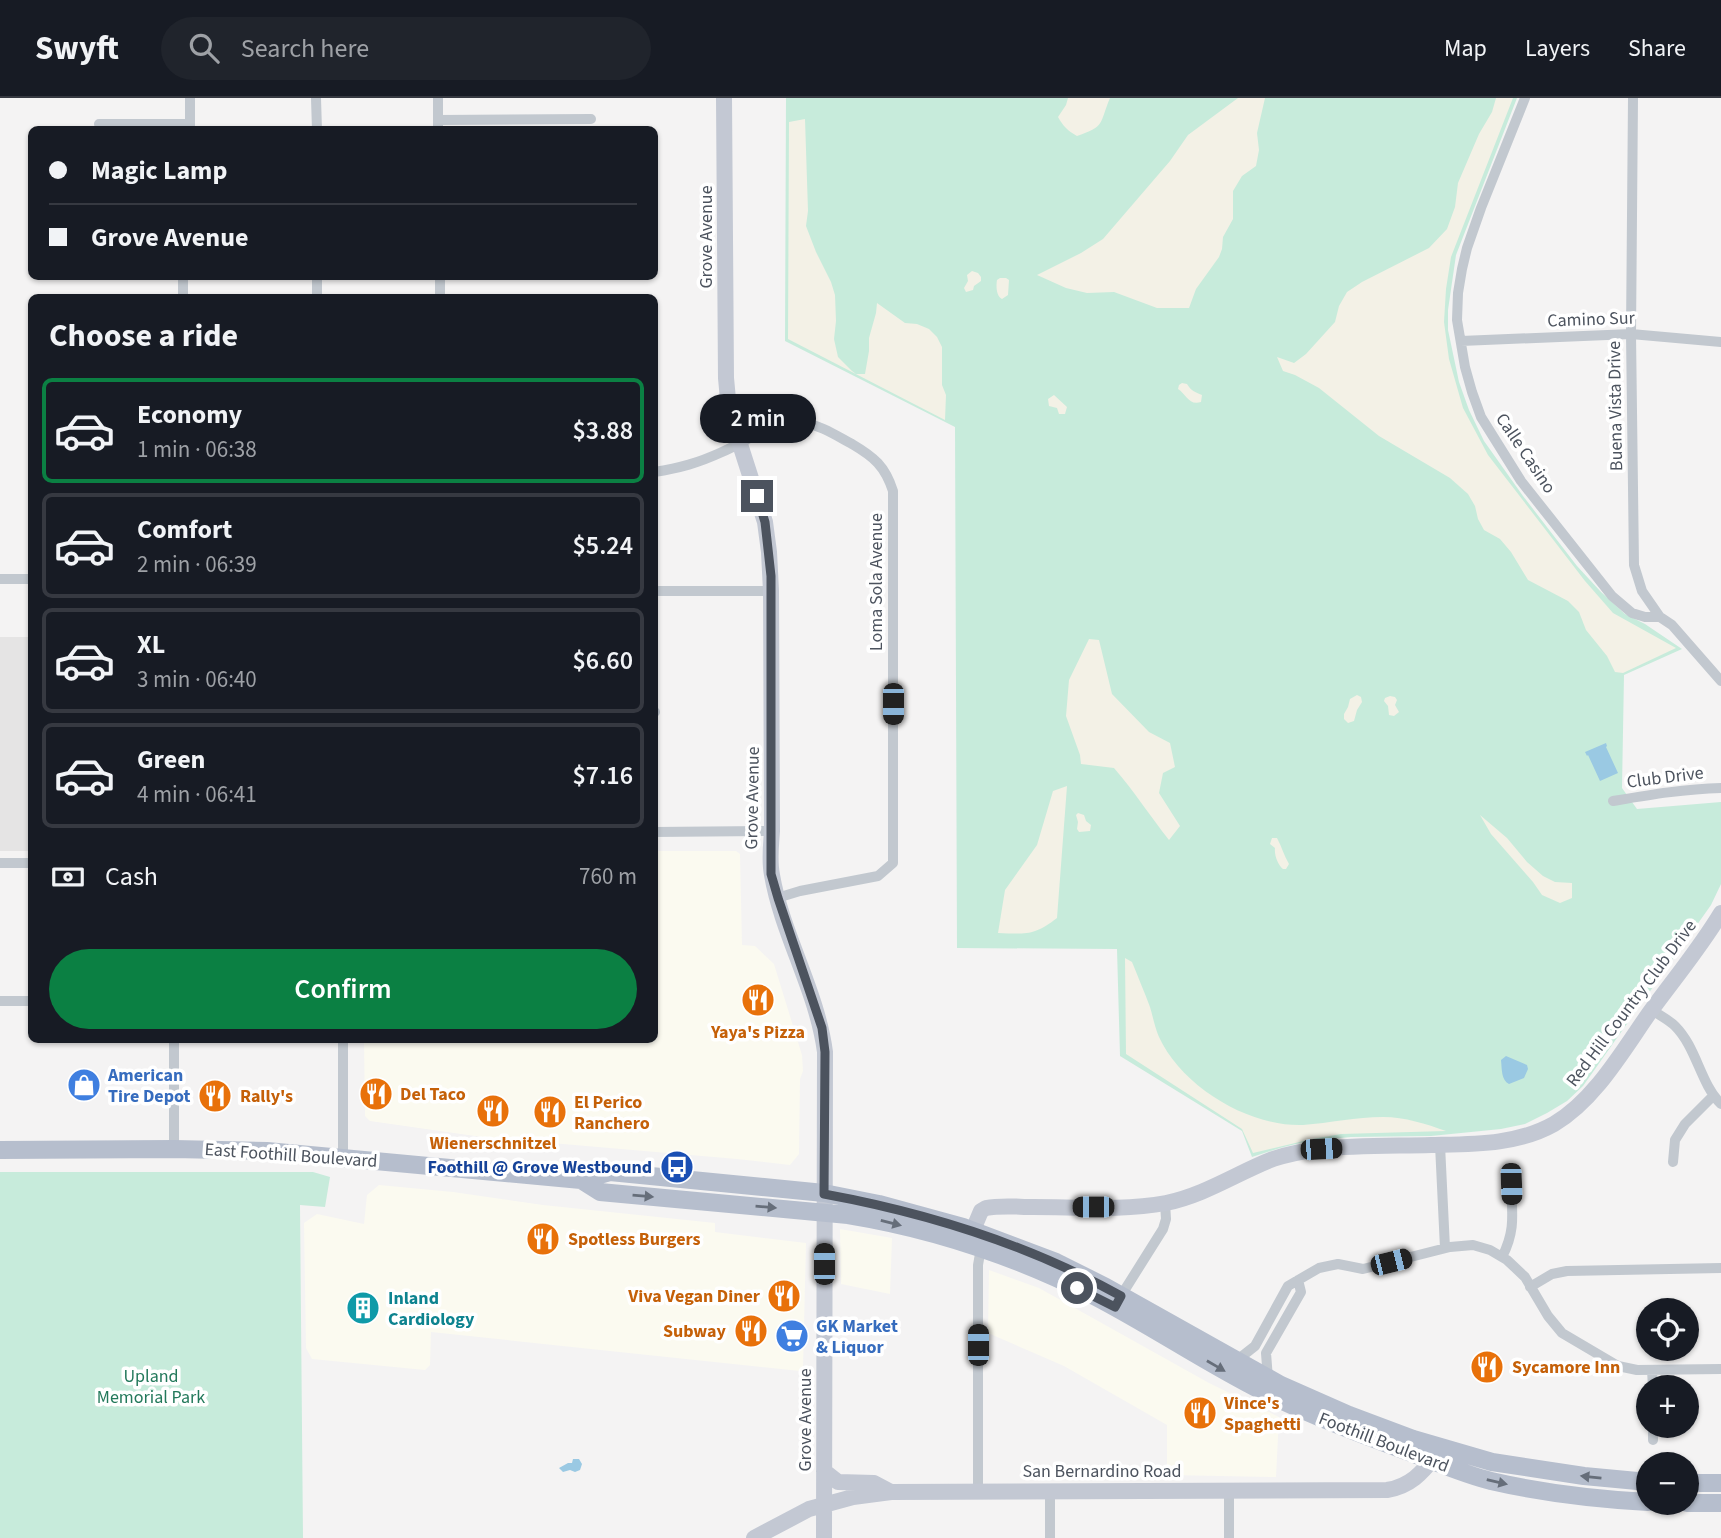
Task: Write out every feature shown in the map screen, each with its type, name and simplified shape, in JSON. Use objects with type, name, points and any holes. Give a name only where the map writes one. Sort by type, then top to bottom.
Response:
[{"type":"main road","name":"East Foothill Boulevard","points":[[0,1150],[267,1151],[581,1180],[610,1172],[824,1194]]},
{"type":"main road","name":"East Foothill Boulevard","points":[[581,1180],[600,1192],[824,1212]]},
{"type":"main road","name":"Foothill Boulevard","points":[[824,1194],[878,1204],[973,1230],[1056,1262],[1231,1375],[1330,1422],[1437,1455],[1636,1481]]},
{"type":"main road","name":"Foothill Boulevard","points":[[824,1212],[877,1219],[930,1232],[1038,1269],[1118,1302],[1268,1378],[1349,1415],[1413,1439],[1437,1455],[1489,1481],[1553,1493],[1636,1501]]},
{"type":"main road","points":[[1699,1483],[1721,1483]]},
{"type":"main road","points":[[1699,1503],[1721,1503]]},
{"type":"street","points":[[190,98],[190,126]]},
{"type":"street","points":[[317,98],[317,126]]},
{"type":"street","points":[[438,98],[438,125],[590,119]]},
{"type":"street","name":"Grove Avenue","points":[[724,98],[726,378],[729,410],[765,522],[769,552],[771,874],[822,1028],[825,1052],[824,1538]]},
{"type":"street","name":"Calle Casino","points":[[1525,98],[1467,248],[1458,293],[1457,320],[1468,379],[1481,417],[1521,481],[1612,596],[1632,612],[1646,617],[1660,617]]},
{"type":"street","name":"Buena Vista Drive","points":[[1633,98],[1634,565],[1643,591],[1660,617],[1671,625],[1721,681]]},
{"type":"street","points":[[99,124],[160,126]]},
{"type":"street","name":"Camino Sur","points":[[1461,341],[1632,334],[1721,342]]},
{"type":"street","name":"Loma Sola Avenue","points":[[658,471],[684,467],[780,425],[804,422],[824,429],[880,463],[893,491],[893,863],[878,876],[800,891],[778,898]]},
{"type":"street","points":[[0,579],[28,579]]},
{"type":"street","points":[[658,591],[771,591]]},
{"type":"street","name":"Club Drive","points":[[1613,802],[1661,792],[1721,788]]},
{"type":"street","points":[[658,832],[772,831]]},
{"type":"street","points":[[0,863],[28,863]]},
{"type":"street","name":"Red Hill Country Club Drive","points":[[973,1230],[981,1212],[986,1208],[1119,1207],[1165,1203],[1201,1193],[1254,1167],[1292,1153],[1321,1149],[1485,1143],[1516,1139],[1553,1124],[1593,1090],[1693,957],[1721,913]]},
{"type":"street","points":[[0,1002],[28,1001]]},
{"type":"street","points":[[1652,1010],[1674,1025],[1686,1040],[1717,1100],[1685,1124],[1675,1140],[1673,1162]]},
{"type":"street","points":[[174,1043],[174,1149]]},
{"type":"street","points":[[343,1043],[343,1157]]},
{"type":"street","points":[[1440,1145],[1445,1248]]},
{"type":"street","points":[[1502,1257],[1512,1232],[1511,1184]]},
{"type":"street","points":[[1118,1302],[1163,1229],[1166,1219],[1165,1203]]},
{"type":"street","points":[[1236,1361],[1255,1346],[1288,1286],[1319,1268],[1338,1264],[1363,1269],[1445,1248],[1473,1245],[1502,1257],[1524,1277],[1548,1316],[1562,1332],[1618,1366],[1636,1370],[1721,1368]]},
{"type":"street","points":[[978,1491],[978,1265],[981,1248]]},
{"type":"street","points":[[1530,1287],[1552,1274],[1567,1271],[1721,1268]]},
{"type":"street","points":[[1268,1378],[1266,1353],[1301,1292],[1298,1280]]},
{"type":"street","points":[[1282,1297],[1294,1304]]},
{"type":"street","points":[[1255,1346],[1266,1353]]},
{"type":"street","points":[[1652,1370],[1652,1375]]},
{"type":"street","name":"San Bernardino Road","points":[[754,1538],[809,1509],[853,1497],[891,1492],[1387,1490],[1401,1488],[1412,1481],[1437,1455]]},
{"type":"street","points":[[824,1471],[838,1482],[874,1483],[891,1492]]},
{"type":"street","points":[[1229,1490],[1229,1538]]},
{"type":"street","points":[[1050,1491],[1050,1538]]},
{"type":"shaded area","points":[[0,637],[28,637],[28,851],[0,851]]},
{"type":"shaded area","points":[[658,851],[736,851],[740,854],[742,945],[755,946],[774,964],[802,1055],[799,1154],[790,1165],[482,1137],[370,1121],[365,1116],[364,1043],[658,1043]]},
{"type":"shaded area","points":[[379,1185],[715,1223],[715,1232],[806,1243],[803,1368],[800,1371],[431,1332],[430,1365],[425,1370],[312,1359],[306,1348],[304,1223],[317,1214],[364,1224],[367,1195]]},
{"type":"shaded area","points":[[840,1229],[892,1238],[890,1294],[841,1284]]},
{"type":"shaded area","points":[[989,1270],[1039,1288],[1209,1383],[1279,1417],[1276,1477],[1167,1475],[1167,1425],[1064,1366],[988,1333]]},
{"type":"green space","points":[[786,98],[1517,98],[1456,255],[1448,310],[1448,330],[1459,382],[1484,441],[1577,566],[1625,614],[1682,649],[1624,675],[1622,788],[1637,809],[1721,802],[1721,884],[1711,905],[1583,1086],[1567,1101],[1525,1124],[1501,1129],[1431,1136],[1351,1137],[1308,1141],[1252,1157],[1242,1131],[1120,1056],[1117,949],[957,948],[955,427],[785,341]]},
{"type":"green space","name":"Upland Memorial Park","points":[[0,1172],[313,1172],[330,1177],[325,1207],[300,1205],[303,1538],[0,1538]]},
{"type":"sand","points":[[1068,98],[1110,98],[1100,123],[1093,130],[1077,136],[1066,128],[1058,117]]},
{"type":"sand","points":[[1238,98],[1265,98],[1257,133],[1259,150],[1256,166],[1242,176],[1233,191],[1233,219],[1223,237],[1219,257],[1196,289],[1189,308],[1157,308],[1114,292],[1087,293],[1066,288],[1037,275],[1103,239],[1170,161],[1188,135]]},
{"type":"sand","points":[[1496,98],[1513,98],[1451,257],[1444,322],[1449,359],[1463,408],[1488,455],[1585,581],[1613,613],[1676,648],[1623,673],[1615,672],[1607,656],[1586,630],[1579,612],[1568,601],[1528,580],[1500,539],[1484,530],[1468,494],[1450,478],[1379,436],[1319,388],[1283,371],[1277,357],[1294,363],[1306,354],[1335,322],[1339,306],[1347,292],[1429,248],[1447,229],[1455,207],[1458,183]]},
{"type":"sand","points":[[805,119],[808,211],[806,226],[835,295],[834,339],[838,357],[856,374],[865,374],[877,303],[905,323],[929,329],[942,347],[945,420],[788,339],[789,122]]},
{"type":"sand","points":[[972,271],[978,273],[981,281],[973,290],[966,292],[964,288],[968,281],[967,275]]},
{"type":"sand","points":[[997,280],[1009,280],[1008,295],[1002,299],[997,287]]},
{"type":"sand","points":[[1182,383],[1202,395],[1201,402],[1191,401],[1178,389]]},
{"type":"sand","points":[[1054,395],[1067,407],[1065,414],[1059,414],[1057,408],[1049,406],[1048,399]]},
{"type":"sand","points":[[1089,639],[1099,640],[1112,694],[1149,732],[1170,743],[1175,767],[1163,773],[1159,793],[1180,826],[1169,840],[1114,768],[1081,764],[1066,716],[1069,680]]},
{"type":"sand","points":[[1357,695],[1362,702],[1354,721],[1348,723],[1344,714],[1350,699]]},
{"type":"sand","points":[[1390,696],[1397,700],[1395,705],[1399,712],[1394,716],[1389,715],[1384,701]]},
{"type":"sand","points":[[1067,786],[1057,918],[1029,933],[998,933],[1005,890],[1037,845],[1053,791]]},
{"type":"sand","points":[[1078,813],[1084,815],[1091,825],[1090,831],[1079,832],[1077,829]]},
{"type":"sand","points":[[1480,815],[1507,838],[1543,876],[1555,882],[1572,883],[1572,898],[1560,903],[1542,895],[1491,834]]},
{"type":"sand","points":[[1272,838],[1277,838],[1289,864],[1286,869],[1278,862],[1275,848],[1270,844]]},
{"type":"sand","points":[[1125,958],[1132,962],[1158,1034],[1170,1055],[1200,1087],[1219,1100],[1261,1119],[1282,1124],[1303,1125],[1391,1117],[1446,1131],[1341,1134],[1253,1153],[1242,1129],[1126,1054]]},
{"type":"water","points":[[1606,743],[1618,773],[1600,781],[1585,752]]},
{"type":"water","points":[[1506,1056],[1527,1065],[1524,1078],[1509,1084],[1506,1082],[1502,1074],[1501,1060]]},
{"type":"water","points":[[573,1459],[579,1459],[582,1464],[580,1470],[563,1472],[559,1468],[572,1463]]},
{"type":"place","name":"Yaya's Pizza","points":[[758,1000]]},
{"type":"place","name":"American Tire Depot","points":[[84,1085]]},
{"type":"place","name":"Del Taco","points":[[376,1094]]},
{"type":"place","name":"Rally's","points":[[215,1096]]},
{"type":"place","name":"Wienerschnitzel","points":[[493,1111]]},
{"type":"place","name":"El Perico Ranchero","points":[[550,1112]]},
{"type":"place","name":"Foothill @ Grove Westbound","points":[[677,1167]]},
{"type":"place","name":"Spotless Burgers","points":[[543,1239]]},
{"type":"place","name":"Viva Vegan Diner","points":[[784,1296]]},
{"type":"place","name":"Inland Cardiology","points":[[363,1308]]},
{"type":"place","name":"Subway","points":[[751,1331]]},
{"type":"place","name":"GK Market & Liquor","points":[[792,1336]]},
{"type":"place","name":"Sycamore Inn","points":[[1487,1367]]},
{"type":"place","name":"Vince's Spaghetti","points":[[1200,1413]]},
{"type":"route","points":[[757,496],[765,522],[771,576],[771,874],[822,1028],[825,1052],[824,1194],[878,1204],[963,1227],[1056,1262],[1121,1296],[1115,1307],[1077,1288]]}]
